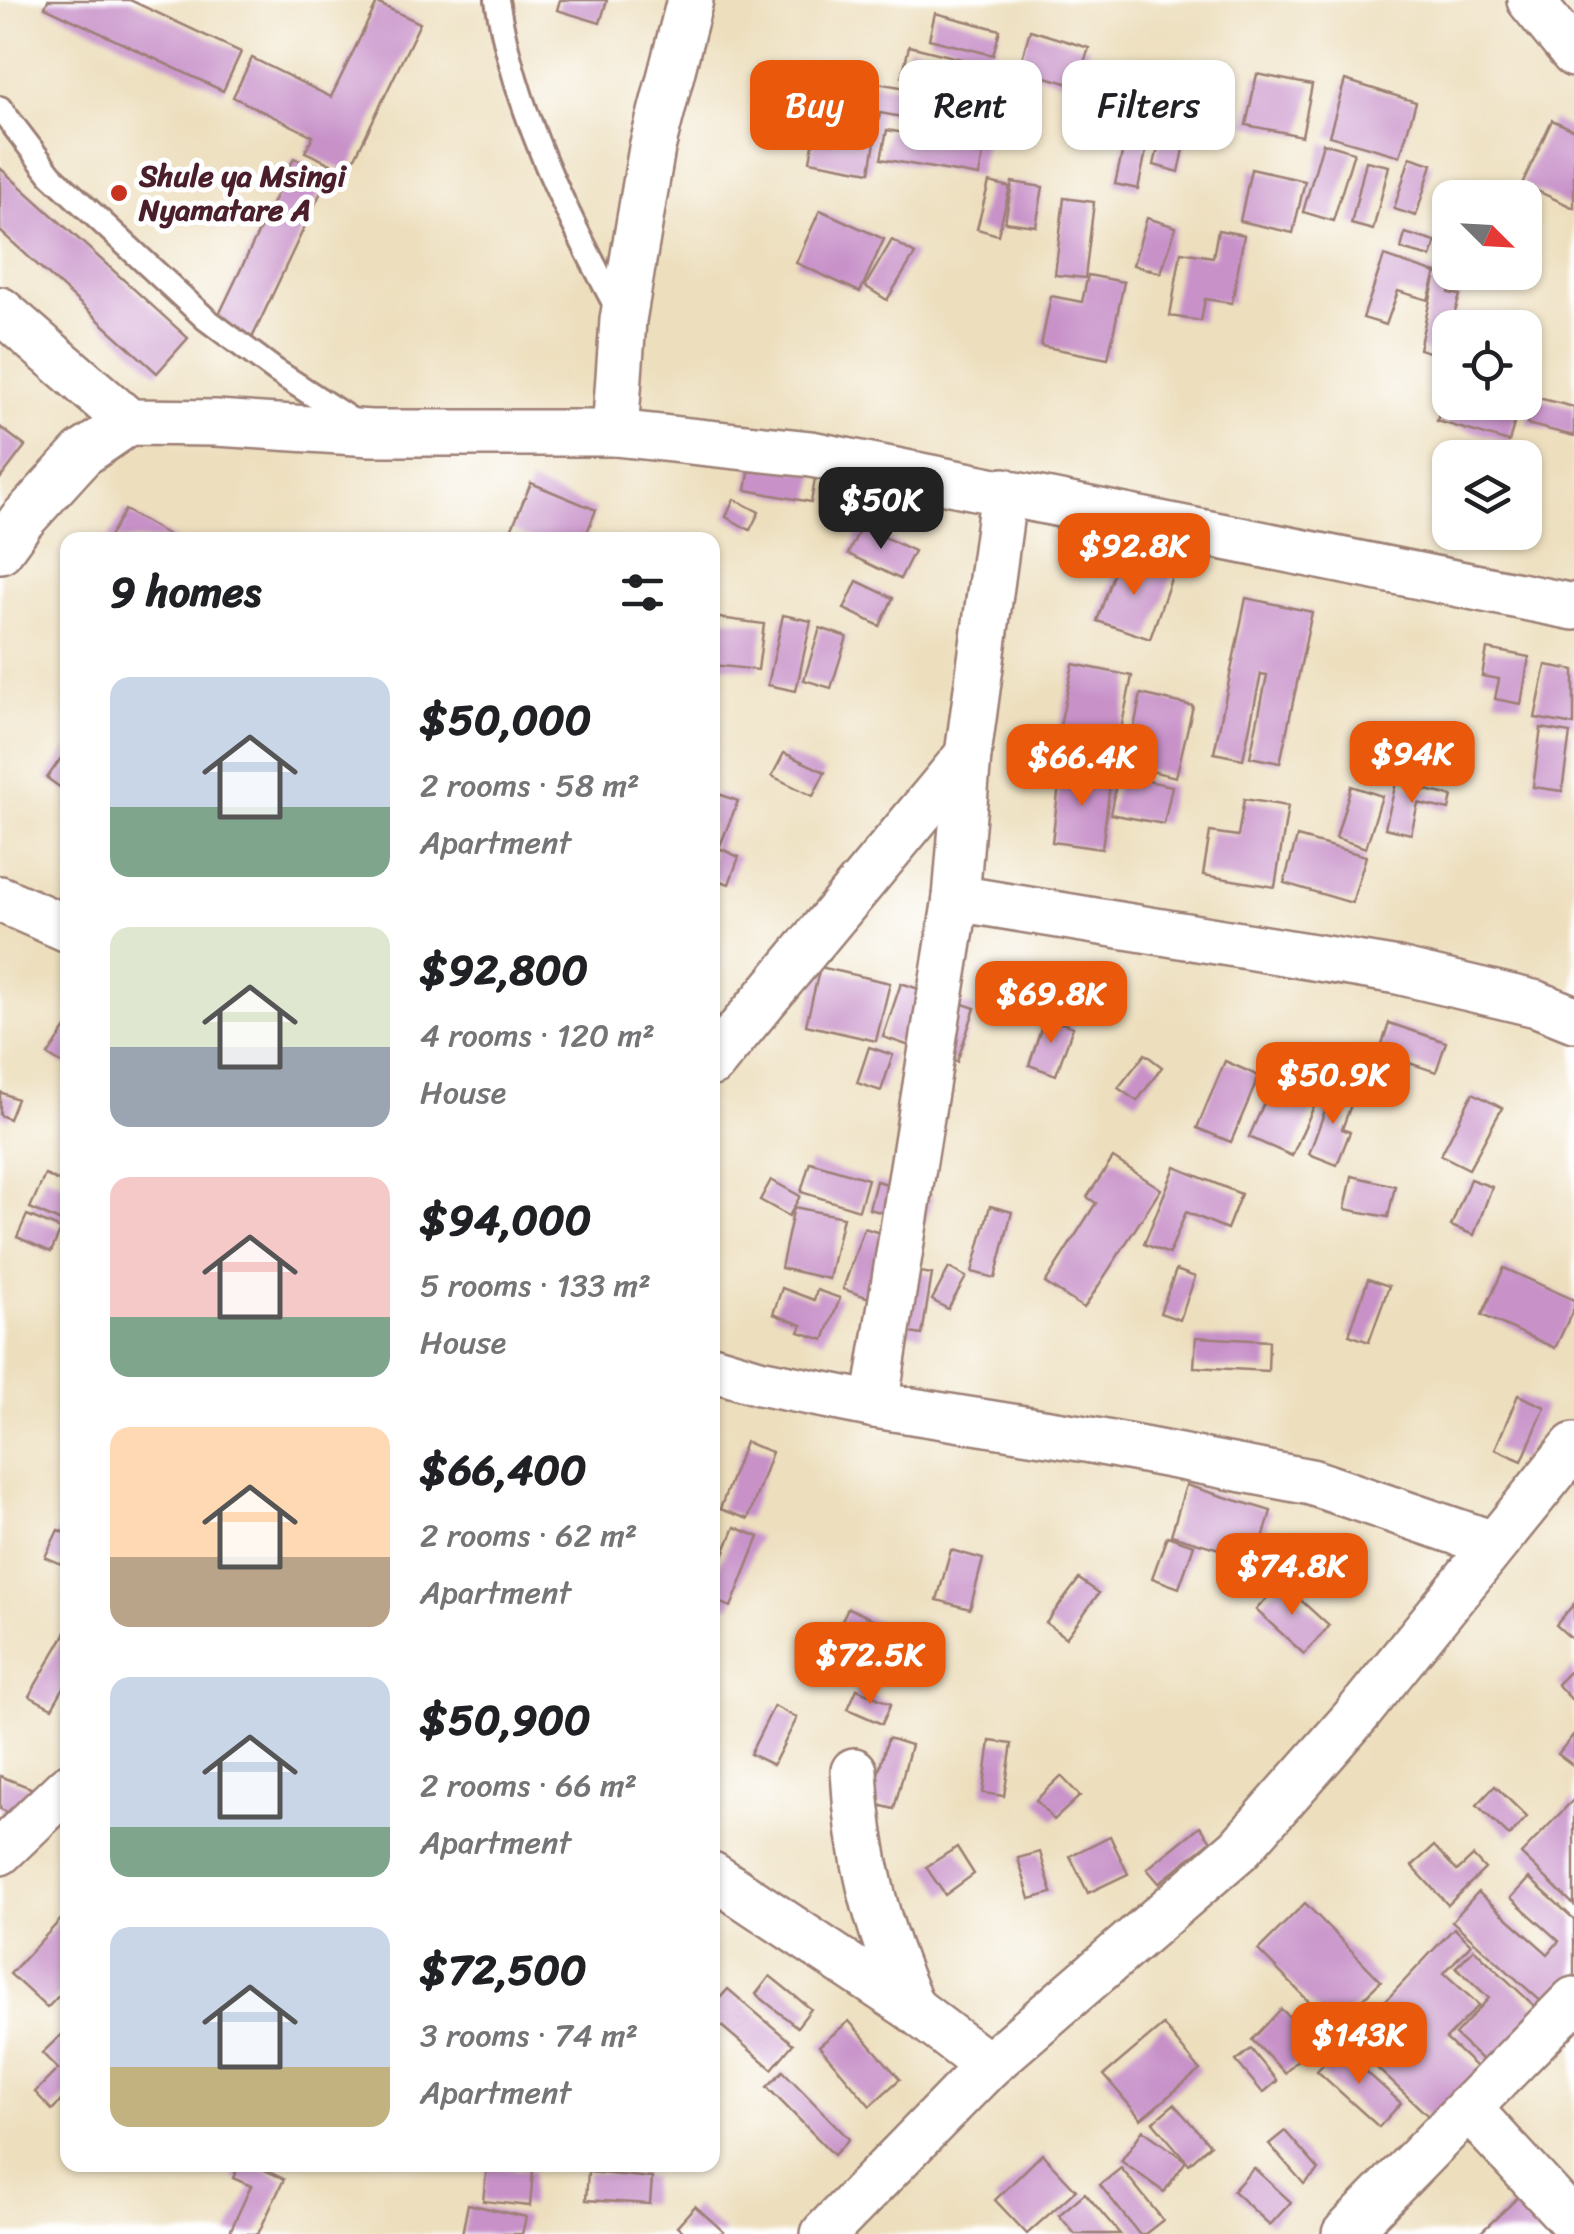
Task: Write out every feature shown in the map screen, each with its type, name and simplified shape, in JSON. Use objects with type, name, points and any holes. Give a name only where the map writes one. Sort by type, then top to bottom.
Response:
[{"type":"street","points":[[615,433],[623,320],[652,148],[690,0]]},
{"type":"street","points":[[1530,0],[1574,54]]},
{"type":"street","points":[[0,310],[128,422]]},
{"type":"street","points":[[0,550],[82,454],[128,422],[216,422],[371,433],[615,433],[811,454],[1574,607]]},
{"type":"street","points":[[875,1405],[956,898],[968,754],[1004,490]]},
{"type":"street","points":[[720,1053],[968,754]]},
{"type":"street","points":[[956,898],[1398,971],[1537,1004],[1574,1019]]},
{"type":"street","points":[[0,899],[60,925]]},
{"type":"street","points":[[720,1370],[875,1405],[1080,1438],[1311,1482],[1493,1544]]},
{"type":"street","points":[[824,2234],[988,2066],[1239,1849],[1356,1716],[1574,1446]]},
{"type":"street","points":[[854,1771],[856,1829],[870,1896],[912,2008]]},
{"type":"street","points":[[0,1852],[60,1798]]},
{"type":"street","points":[[720,1880],[912,2008],[988,2066]]},
{"type":"street","points":[[1345,2234],[1574,2000]]},
{"type":"street","points":[[1468,2108],[1574,2224]]},
{"type":"lane","points":[[498,0],[526,112],[569,219],[623,320]]},
{"type":"lane","points":[[0,108],[51,175],[206,319],[276,372],[371,433]]},
{"type":"building","points":[[48,0],[130,0],[241,52],[223,91],[45,7]]},
{"type":"building","points":[[560,0],[607,0],[600,23],[557,10]]},
{"type":"building","points":[[377,3],[420,23],[348,172],[305,152],[313,136],[233,97],[252,58],[331,97]]},
{"type":"building","points":[[935,13],[1000,30],[993,55],[929,39]]},
{"type":"building","points":[[1030,30],[1089,48],[1085,60],[1062,60],[1062,82],[1042,76],[1042,60],[1022,60]]},
{"type":"building","points":[[909,46],[966,60],[906,60]]},
{"type":"building","points":[[1257,74],[1312,85],[1302,136],[1246,125]]},
{"type":"building","points":[[1345,80],[1416,102],[1400,156],[1329,136]]},
{"type":"building","points":[[879,83],[899,87],[899,116],[880,113],[879,119]]},
{"type":"building","points":[[1552,120],[1574,130],[1574,208],[1542,193],[1542,180],[1524,180]]},
{"type":"building","points":[[887,130],[899,132],[899,150],[984,150],[979,176],[881,159]]},
{"type":"building","points":[[1323,143],[1354,152],[1333,221],[1303,212]]},
{"type":"building","points":[[812,150],[874,150],[870,172],[810,161]]},
{"type":"building","points":[[1123,150],[1146,150],[1138,189],[1115,184]]},
{"type":"building","points":[[1157,150],[1184,150],[1179,172],[1154,165]]},
{"type":"building","points":[[1410,157],[1432,164],[1416,216],[1394,209]]},
{"type":"building","points":[[294,158],[329,175],[252,338],[216,321]]},
{"type":"building","points":[[1366,161],[1389,166],[1373,230],[1351,224]]},
{"type":"building","points":[[0,168],[188,338],[157,373],[0,231]]},
{"type":"building","points":[[1251,169],[1305,181],[1293,233],[1240,221]]},
{"type":"building","points":[[989,182],[1010,187],[998,235],[977,229]]},
{"type":"building","points":[[1012,182],[1043,187],[1036,226],[1005,222]]},
{"type":"building","points":[[1064,198],[1094,202],[1085,278],[1055,275]]},
{"type":"building","points":[[820,210],[884,239],[860,292],[796,263]]},
{"type":"building","points":[[1147,218],[1176,227],[1161,273],[1133,265]]},
{"type":"building","points":[[1218,230],[1244,235],[1232,303],[1205,299],[1201,321],[1170,316],[1181,252],[1213,257]]},
{"type":"building","points":[[1405,233],[1432,241],[1431,257],[1401,249]]},
{"type":"building","points":[[892,240],[915,254],[887,300],[865,286]]},
{"type":"building","points":[[1384,256],[1432,272],[1428,300],[1398,291],[1386,325],[1363,318]]},
{"type":"building","points":[[1088,275],[1124,282],[1108,359],[1041,346],[1051,296],[1082,302]]},
{"type":"building","points":[[1432,290],[1450,290],[1449,293],[1460,295],[1456,310],[1432,310],[1432,353],[1419,349]]},
{"type":"building","points":[[1542,399],[1574,407],[1574,436],[1527,424],[1528,420],[1542,420]]},
{"type":"building","points":[[1437,420],[1515,420],[1510,440]]},
{"type":"building","points":[[0,427],[25,446],[0,479]]},
{"type":"building","points":[[751,462],[816,473],[811,502],[746,490]]},
{"type":"building","points":[[531,483],[596,510],[587,532],[511,530]]},
{"type":"building","points":[[734,499],[759,512],[750,530],[726,517]]},
{"type":"building","points":[[125,510],[163,532],[112,532]]},
{"type":"building","points":[[861,526],[914,551],[900,579],[848,554]]},
{"type":"building","points":[[1119,557],[1172,576],[1150,639],[1097,621]]},
{"type":"building","points":[[857,581],[893,598],[880,626],[844,609]]},
{"type":"building","points":[[1246,598],[1312,612],[1280,763],[1250,757],[1267,675],[1261,674],[1243,759],[1214,753]]},
{"type":"building","points":[[783,615],[811,621],[796,691],[768,685]]},
{"type":"building","points":[[720,618],[764,624],[758,670],[720,666]]},
{"type":"building","points":[[820,628],[847,637],[831,688],[804,680]]},
{"type":"building","points":[[1487,649],[1529,657],[1521,704],[1495,699],[1499,679],[1482,676]]},
{"type":"building","points":[[1073,664],[1132,676],[1115,758],[1056,745]]},
{"type":"building","points":[[1546,665],[1574,670],[1574,725],[1535,718]]},
{"type":"building","points":[[1141,694],[1193,706],[1176,777],[1126,765]]},
{"type":"building","points":[[1541,728],[1570,733],[1562,791],[1533,787]]},
{"type":"building","points":[[784,753],[825,772],[813,796],[772,776]]},
{"type":"building","points":[[60,759],[60,787],[47,778]]},
{"type":"building","points":[[1061,769],[1111,775],[1102,849],[1052,842]]},
{"type":"building","points":[[1118,775],[1172,786],[1164,824],[1110,814]]},
{"type":"building","points":[[1396,783],[1452,796],[1449,810],[1418,803],[1411,834],[1385,828]]},
{"type":"building","points":[[1351,786],[1382,796],[1366,848],[1336,838]]},
{"type":"building","points":[[720,794],[738,801],[720,846]]},
{"type":"building","points":[[1244,799],[1288,806],[1275,887],[1203,875],[1210,832],[1238,836]]},
{"type":"building","points":[[1297,837],[1366,856],[1352,903],[1284,883]]},
{"type":"building","points":[[720,848],[739,857],[729,884],[720,881]]},
{"type":"building","points":[[820,967],[890,983],[876,1041],[806,1025]]},
{"type":"building","points":[[901,983],[975,1008],[957,1062],[883,1037]]},
{"type":"building","points":[[1045,1017],[1073,1027],[1056,1075],[1029,1065]]},
{"type":"building","points":[[1389,1023],[1446,1042],[1436,1072],[1379,1053]]},
{"type":"building","points":[[60,1037],[60,1062],[48,1055]]},
{"type":"building","points":[[869,1047],[893,1055],[881,1091],[857,1083]]},
{"type":"building","points":[[1145,1054],[1162,1067],[1137,1101],[1118,1088]]},
{"type":"building","points":[[1225,1061],[1259,1076],[1231,1142],[1197,1128]]},
{"type":"building","points":[[1272,1085],[1315,1104],[1292,1156],[1249,1137]]},
{"type":"building","points":[[1334,1086],[1355,1094],[1342,1129],[1350,1132],[1337,1165],[1309,1154]]},
{"type":"building","points":[[0,1092],[17,1099],[9,1119],[0,1115]]},
{"type":"building","points":[[1473,1093],[1502,1108],[1469,1169],[1441,1155]]},
{"type":"building","points":[[1113,1158],[1161,1189],[1084,1308],[1045,1283],[1096,1203],[1087,1197]]},
{"type":"building","points":[[810,1162],[868,1179],[859,1210],[801,1192]]},
{"type":"building","points":[[1175,1167],[1241,1194],[1227,1229],[1186,1212],[1169,1254],[1144,1244]]},
{"type":"building","points":[[45,1175],[60,1182],[60,1221],[30,1208]]},
{"type":"building","points":[[1352,1176],[1395,1186],[1388,1217],[1345,1209]]},
{"type":"building","points":[[1470,1179],[1492,1187],[1474,1235],[1451,1226]]},
{"type":"building","points":[[771,1180],[800,1196],[789,1216],[760,1200]]},
{"type":"building","points":[[876,1181],[933,1196],[925,1223],[869,1209]]},
{"type":"building","points":[[990,1206],[1012,1212],[995,1278],[972,1272]]},
{"type":"building","points":[[794,1207],[843,1217],[829,1279],[781,1268]]},
{"type":"building","points":[[27,1215],[60,1229],[51,1252],[17,1237]]},
{"type":"building","points":[[864,1228],[910,1242],[890,1305],[843,1289]]},
{"type":"building","points":[[949,1268],[966,1277],[948,1309],[932,1300]]},
{"type":"building","points":[[1504,1268],[1574,1300],[1555,1348],[1482,1315]]},
{"type":"building","points":[[908,1270],[932,1274],[922,1335],[899,1331]]},
{"type":"building","points":[[1176,1270],[1195,1277],[1180,1320],[1160,1313]]},
{"type":"building","points":[[1368,1279],[1389,1286],[1369,1342],[1349,1335]]},
{"type":"building","points":[[782,1288],[814,1300],[817,1290],[840,1298],[824,1340],[799,1332],[802,1325],[773,1314]]},
{"type":"building","points":[[1196,1337],[1269,1341],[1268,1371],[1194,1367]]},
{"type":"building","points":[[1518,1395],[1545,1407],[1522,1461],[1495,1449]]},
{"type":"building","points":[[745,1442],[772,1452],[748,1519],[720,1509]]},
{"type":"building","points":[[1186,1485],[1271,1511],[1257,1560],[1171,1535]]},
{"type":"building","points":[[735,1527],[759,1537],[731,1607],[720,1603],[720,1563]]},
{"type":"building","points":[[58,1530],[60,1531],[60,1564],[45,1557]]},
{"type":"building","points":[[1167,1536],[1194,1545],[1179,1588],[1152,1578]]},
{"type":"building","points":[[951,1550],[983,1559],[970,1609],[937,1600]]},
{"type":"building","points":[[1079,1579],[1099,1593],[1066,1638],[1046,1623]]},
{"type":"building","points":[[1281,1582],[1329,1626],[1304,1654],[1256,1610]]},
{"type":"building","points":[[1574,1604],[1574,1641],[1556,1625]]},
{"type":"building","points":[[848,1608],[882,1623],[874,1640],[840,1624]]},
{"type":"building","points":[[60,1643],[60,1694],[52,1708],[29,1696]]},
{"type":"building","points":[[1574,1667],[1574,1702],[1557,1684]]},
{"type":"building","points":[[857,1689],[891,1704],[882,1724],[848,1709]]},
{"type":"building","points":[[774,1706],[797,1718],[773,1765],[750,1754]]},
{"type":"building","points":[[1574,1734],[1574,1766],[1558,1754]]},
{"type":"building","points":[[888,1738],[911,1745],[894,1809],[870,1803]]},
{"type":"building","points":[[990,1741],[1012,1744],[1004,1796],[983,1793]]},
{"type":"building","points":[[0,1776],[31,1788],[20,1817],[0,1809]]},
{"type":"building","points":[[1061,1776],[1080,1796],[1054,1820],[1036,1800]]},
{"type":"building","points":[[1495,1786],[1527,1817],[1509,1836],[1477,1805]]},
{"type":"building","points":[[1574,1799],[1574,1905],[1521,1854]]},
{"type":"building","points":[[1200,1826],[1211,1841],[1159,1883],[1147,1869]]},
{"type":"building","points":[[1110,1836],[1128,1874],[1088,1893],[1070,1856]]},
{"type":"building","points":[[1434,1846],[1457,1871],[1473,1856],[1485,1869],[1448,1905],[1412,1866]]},
{"type":"building","points":[[957,1847],[974,1874],[945,1895],[926,1867]]},
{"type":"building","points":[[1040,1852],[1052,1893],[1030,1899],[1018,1858]]},
{"type":"building","points":[[1529,1878],[1574,1919],[1574,1994],[1556,2015],[1452,1921],[1478,1892],[1548,1954],[1559,1941],[1511,1898]]},
{"type":"building","points":[[1305,1903],[1381,1981],[1334,2027],[1258,1950]]},
{"type":"building","points":[[60,1920],[60,1994],[47,2008],[10,1974]]},
{"type":"building","points":[[1454,1928],[1471,1944],[1444,1973],[1479,2005],[1446,2039],[1488,2078],[1441,2128],[1348,2041]]},
{"type":"building","points":[[1474,1949],[1543,2014],[1492,2069],[1455,2035],[1489,1998],[1456,1967]]},
{"type":"building","points":[[770,1976],[811,2009],[797,2027],[756,1994]]},
{"type":"building","points":[[728,1989],[793,2044],[772,2069],[720,2025],[720,1998]]},
{"type":"building","points":[[1281,2009],[1315,2041],[1285,2073],[1252,2040]]},
{"type":"building","points":[[849,2021],[900,2079],[870,2106],[819,2046]]},
{"type":"building","points":[[1163,2025],[1200,2070],[1141,2119],[1104,2075]]},
{"type":"building","points":[[60,2036],[60,2102],[52,2110],[35,2092],[58,2069],[42,2053]]},
{"type":"building","points":[[1339,2047],[1401,2103],[1379,2127],[1317,2071]]},
{"type":"building","points":[[1251,2049],[1277,2081],[1263,2093],[1236,2061]]},
{"type":"building","points":[[783,2071],[849,2139],[834,2155],[767,2087]]},
{"type":"building","points":[[1174,2104],[1210,2145],[1189,2164],[1153,2122]]},
{"type":"building","points":[[1143,2130],[1186,2161],[1164,2192],[1121,2161]]},
{"type":"building","points":[[1285,2131],[1319,2170],[1304,2184],[1269,2144]]},
{"type":"building","points":[[1042,2154],[1076,2190],[1027,2234],[995,2200]]},
{"type":"building","points":[[1121,2168],[1163,2220],[1145,2234],[1139,2234],[1100,2185]]},
{"type":"building","points":[[1254,2168],[1291,2202],[1270,2225],[1233,2191]]},
{"type":"building","points":[[236,2172],[269,2172],[284,2179],[258,2234],[229,2234],[251,2186],[233,2178]]},
{"type":"building","points":[[486,2172],[533,2172],[530,2206],[483,2201]]},
{"type":"building","points":[[588,2172],[652,2178],[650,2204],[586,2200]]},
{"type":"building","points":[[1529,2187],[1570,2234],[1479,2234]]},
{"type":"building","points":[[1085,2193],[1120,2234],[1075,2234],[1059,2215]]},
{"type":"building","points":[[468,2204],[526,2217],[522,2234],[462,2234]]},
{"type":"building","points":[[695,2206],[724,2232],[686,2234],[677,2226]]},
{"type":"place","name":"Shule ya Msingi Nyamatare A","points":[[119,193]]}]
